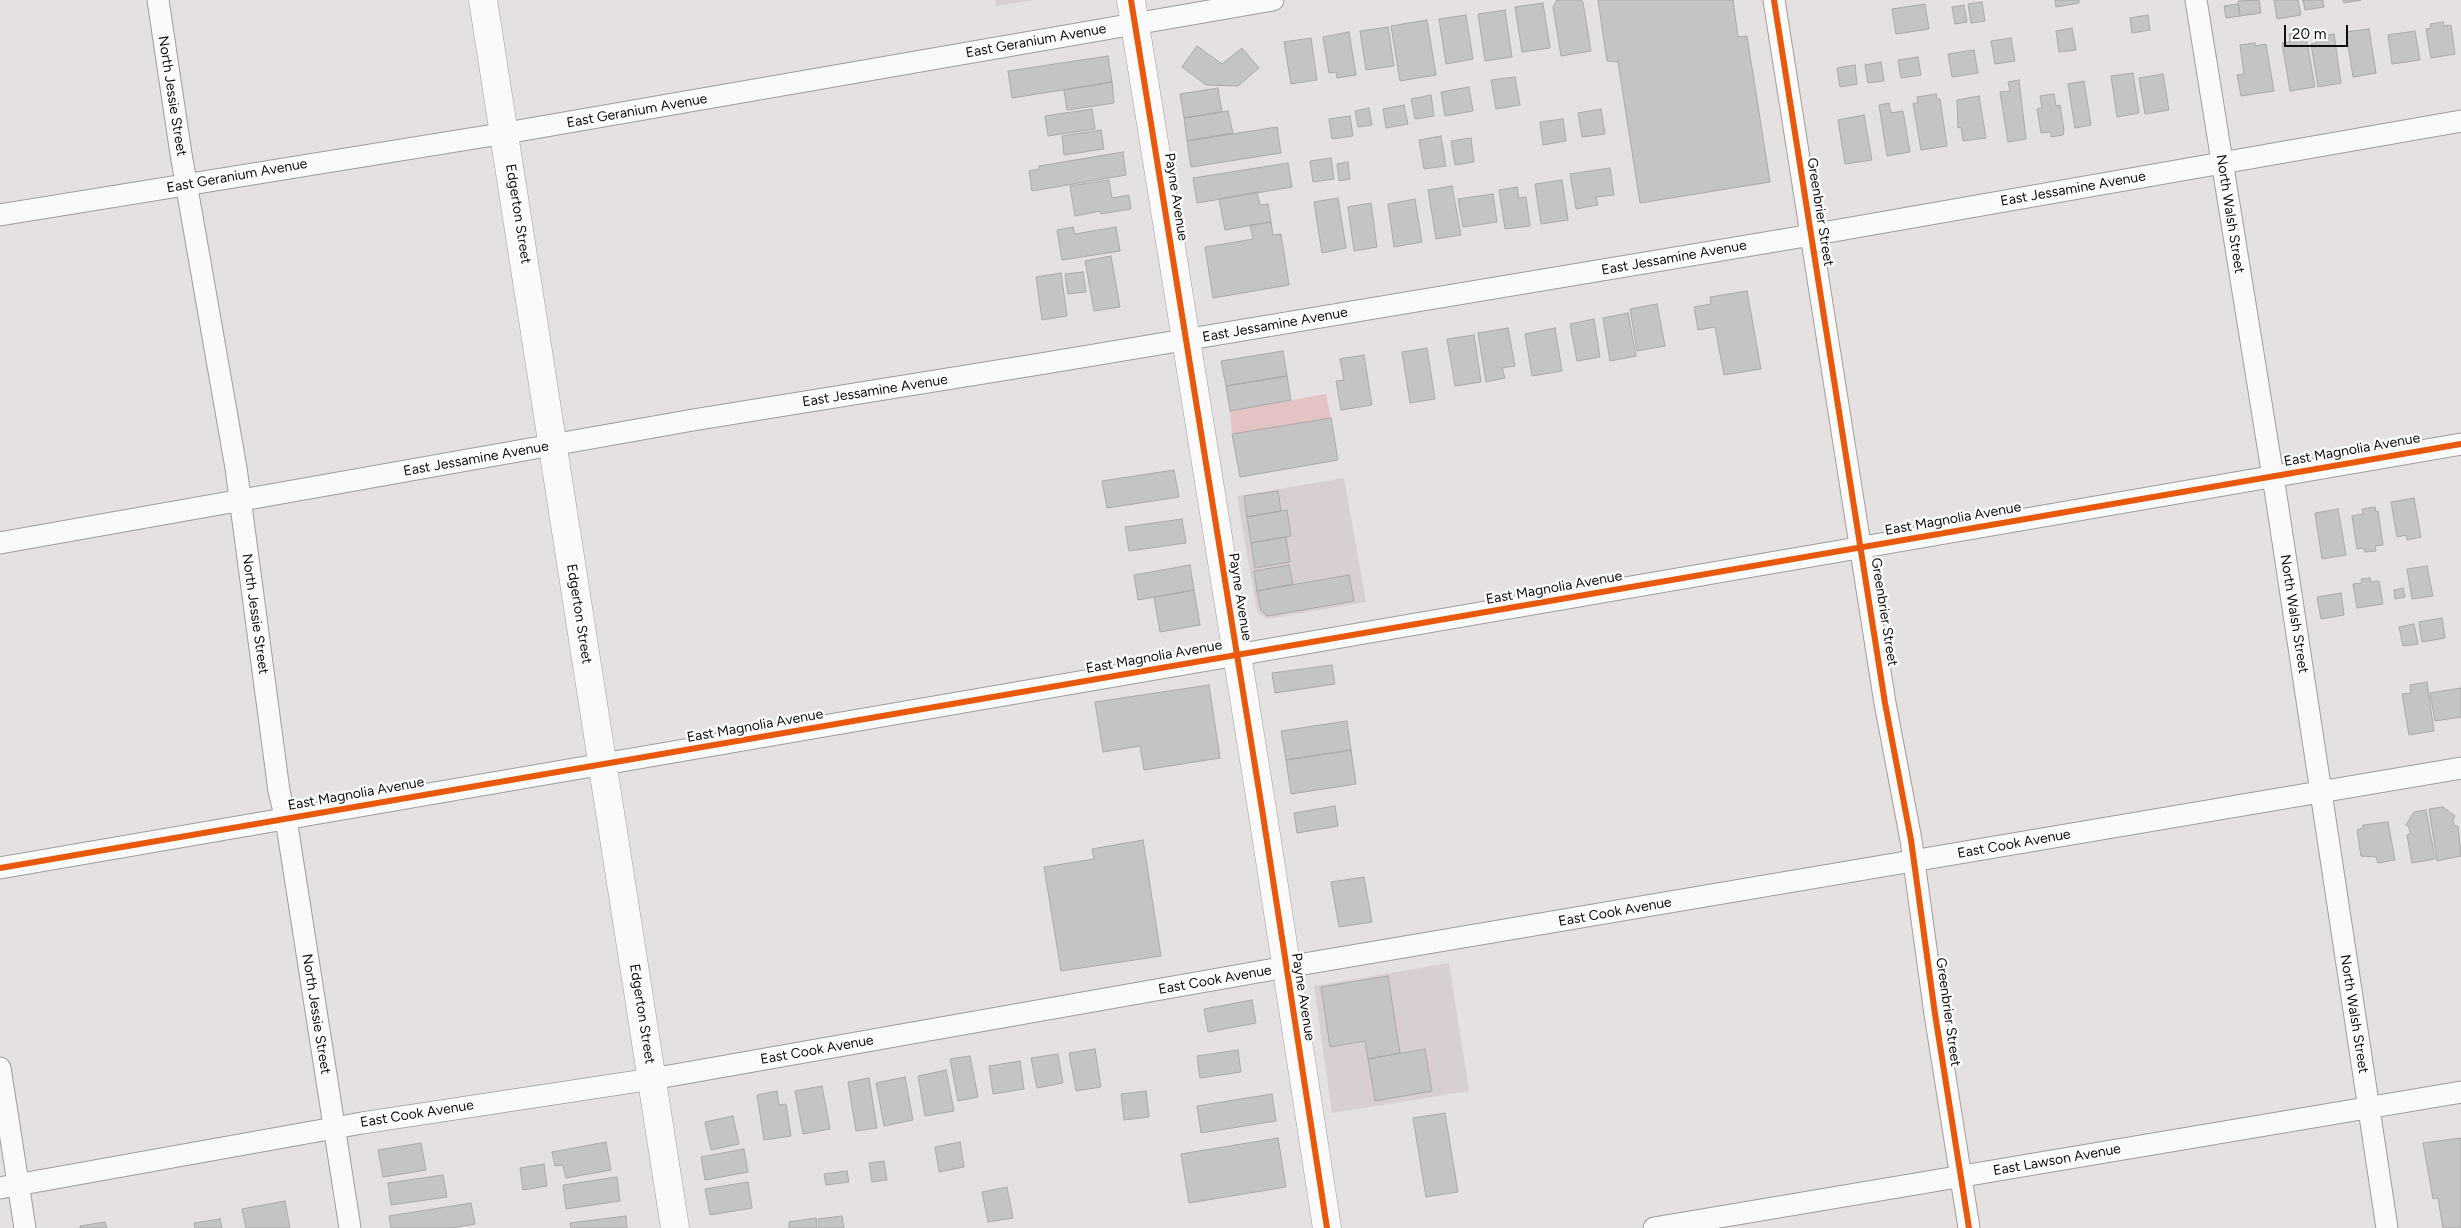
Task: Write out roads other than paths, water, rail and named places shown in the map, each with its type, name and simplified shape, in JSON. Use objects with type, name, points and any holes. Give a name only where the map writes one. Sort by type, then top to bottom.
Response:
[{"type":"street","name":"North Jessie Street","points":[[158,0],[240,499],[279,791],[286,819],[350,1228]]},
{"type":"street","name":"Edgerton Street","points":[[483,0],[506,133],[602,765],[675,1228]]},
{"type":"street","name":"East Geranium Avenue","points":[[0,216],[506,133],[1133,12],[1273,0]]},
{"type":"street","name":"Greenbrier Street","points":[[1774,0],[1885,703],[1914,861],[1935,1014],[1970,1228]]},
{"type":"street","name":"North Walsh Street","points":[[2196,0],[2273,477],[2387,1228]]},
{"type":"street","name":"Payne Avenue","points":[[1133,12],[1327,1228]]},
{"type":"street","name":"East Jessamine Avenue","points":[[0,543],[693,420],[1186,340],[1811,235],[2461,121]]},
{"type":"street","name":"East Magnolia Avenue","points":[[0,868],[2461,444]]},
{"type":"street","name":"East Cook Avenue","points":[[9,1187],[480,1104],[652,1079],[1286,967],[2461,768]]},
{"type":"street","points":[[0,1068],[9,1187],[25,1228]]},
{"type":"street","name":"East Lawson Avenue","points":[[1654,1228],[2461,1092]]}]
